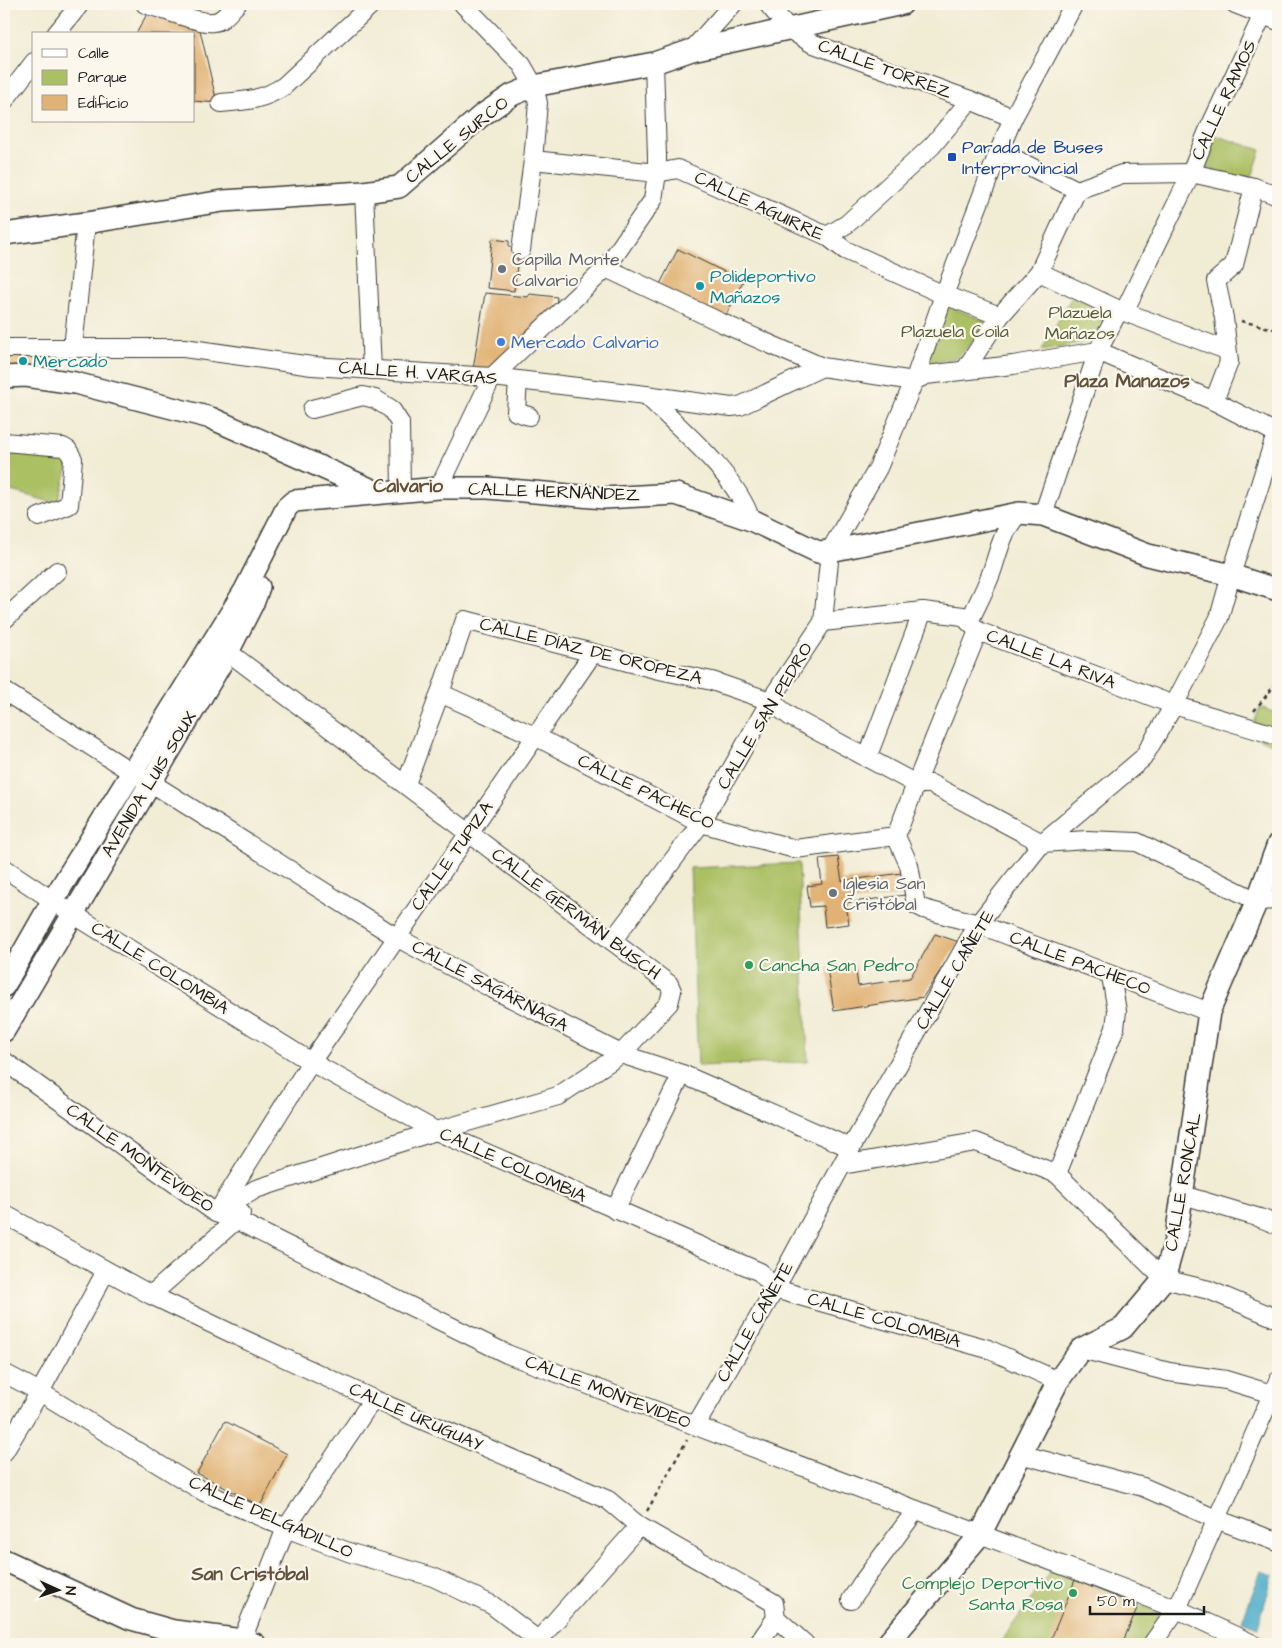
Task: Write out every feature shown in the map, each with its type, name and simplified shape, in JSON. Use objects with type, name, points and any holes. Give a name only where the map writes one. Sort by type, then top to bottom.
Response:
[{"type":"main road","name":"CALLE SURCO","points":[[4,234],[223,201],[364,192],[400,187],[482,116],[512,95],[534,86],[654,63],[692,50],[902,4]]},
{"type":"main road","name":"CALLE HERNÁNDEZ","points":[[4,377],[26,376],[75,382],[210,418],[391,493],[439,488],[488,488],[604,498],[676,494],[751,520],[818,552],[830,552],[1019,513],[1043,515],[1148,555],[1231,575],[1278,590]]},
{"type":"main road","name":"AVENIDA LUIS SOUX","points":[[4,1031],[72,914],[141,778],[245,590],[287,508],[294,501],[391,493]]},
{"type":"main road","name":"AVENIDA LUIS SOUX","points":[[4,986],[53,900],[141,778],[228,652],[254,600],[276,529]]},
{"type":"main road","name":"CALLE RONCAL","points":[[887,1644],[980,1535],[1058,1381],[1081,1348],[1123,1328],[1164,1279],[1176,1237],[1209,1012],[1268,901],[1278,844]]},
{"type":"main road","points":[[4,1560],[131,1619],[174,1630],[248,1642]]},
{"type":"street","points":[[58,32],[80,4]]},
{"type":"street","points":[[145,4],[201,21],[213,22],[222,19],[237,4]]},
{"type":"street","points":[[221,103],[249,101],[269,96],[284,86],[372,4]]},
{"type":"street","points":[[464,4],[522,65],[534,86],[538,103],[533,160],[521,250]]},
{"type":"street","points":[[692,50],[733,4]]},
{"type":"street","name":"CALLE TORREZ","points":[[768,4],[789,29],[811,43],[970,100],[1013,118]]},
{"type":"street","name":"CALLE SAN PEDRO","points":[[612,941],[701,823],[770,700],[823,622],[830,552],[878,468],[914,381],[944,295],[999,151],[1013,118],[1074,4]]},
{"type":"street","points":[[1235,4],[1270,13]]},
{"type":"street","name":"CALLE RAMOS","points":[[1043,515],[1098,350],[1121,311],[1189,177],[1207,133],[1270,13]]},
{"type":"street","points":[[439,488],[492,377],[606,268],[653,200],[657,173],[654,63]]},
{"type":"street","points":[[4,101],[32,65]]},
{"type":"street","points":[[827,236],[847,224],[932,146],[970,100]]},
{"type":"street","points":[[965,370],[1000,316],[1039,272],[1077,190],[999,151]]},
{"type":"street","name":"CALLE AGUIRRE","points":[[533,160],[657,173],[678,169],[827,236],[845,250],[944,295],[1000,316]]},
{"type":"street","name":"CALLE RAMOS","points":[[1077,190],[1122,174],[1189,177]]},
{"type":"street","points":[[1189,177],[1254,187],[1278,196]]},
{"type":"street","points":[[1214,401],[1229,362],[1226,350],[1224,318],[1216,281],[1234,265],[1254,187]]},
{"type":"street","points":[[364,192],[372,370]]},
{"type":"street","points":[[73,348],[86,223]]},
{"type":"street","points":[[606,268],[722,323],[822,367],[914,381],[926,375],[1013,365],[1098,350],[1214,401],[1278,432]]},
{"type":"street","points":[[1039,272],[1121,311],[1226,350]]},
{"type":"street","name":"CALLE H. VARGAS","points":[[4,348],[184,348],[312,366],[492,377],[731,407],[740,406],[822,367]]},
{"type":"street","points":[[518,380],[516,412],[529,416]]},
{"type":"street","points":[[646,395],[718,467],[746,505],[751,520]]},
{"type":"street","points":[[312,409],[362,396],[376,399],[391,409],[400,423],[391,493]]},
{"type":"street","name":"CALLE CAÑETE","points":[[696,1425],[775,1289],[851,1148],[978,924],[1042,843],[1143,758],[1174,706],[1219,618],[1231,575],[1278,432]]},
{"type":"street","points":[[4,442],[63,447],[68,450],[73,459],[69,505],[39,517]]},
{"type":"street","points":[[896,836],[974,626],[993,569],[998,547],[1010,523],[1019,513]]},
{"type":"street","points":[[4,620],[57,571]]},
{"type":"street","points":[[867,758],[923,611]]},
{"type":"street","name":"CALLE LA RIVA","points":[[823,622],[923,611],[963,616],[974,626],[1174,706],[1278,736]]},
{"type":"street","name":"CALLE DÍAZ DE OROPEZA","points":[[406,784],[465,620],[659,670],[712,681],[770,700]]},
{"type":"street","name":"CALLE GERMÁN BUSCH","points":[[216,1213],[256,1189],[436,1131],[558,1096],[621,1054],[669,1003],[672,991],[669,984],[406,784],[228,652]]},
{"type":"street","name":"CALLE TUPIZA","points":[[216,1213],[311,1062],[593,653]]},
{"type":"street","name":"CALLE SAGÁRNAGA","points":[[4,691],[396,937],[621,1054],[682,1074],[851,1148]]},
{"type":"street","name":"CALLE PACHECO","points":[[440,693],[537,736],[701,823],[795,849],[896,836],[909,865],[916,905],[978,924],[1209,1012]]},
{"type":"street","points":[[770,700],[791,717],[916,784],[931,784],[1042,843],[1087,840],[1137,842],[1268,901]]},
{"type":"street","name":"CALLE COLOMBIA","points":[[4,868],[72,914],[311,1062],[436,1131],[760,1272],[775,1289],[988,1349],[1058,1381]]},
{"type":"street","points":[[1057,1174],[1115,1028],[1117,1011],[1111,976]]},
{"type":"street","name":"CALLE MONTEVIDEO","points":[[4,1061],[216,1213],[236,1220],[507,1354],[1176,1609],[1253,1644]]},
{"type":"street","points":[[615,1210],[682,1074]]},
{"type":"street","points":[[842,1165],[976,1142],[1057,1174],[1164,1279],[1209,1290],[1278,1319]]},
{"type":"street","points":[[151,1294],[236,1220],[256,1189]]},
{"type":"street","points":[[1183,1195],[1278,1225]]},
{"type":"street","name":"CALLE URUGUAY","points":[[4,1214],[151,1294],[373,1399],[608,1500],[639,1526],[774,1603],[776,1618],[805,1644]]},
{"type":"street","points":[[4,1452],[40,1392],[106,1271]]},
{"type":"street","points":[[1081,1348],[1168,1372],[1226,1380],[1276,1391],[1176,1609],[1152,1644]]},
{"type":"street","name":"CALLE DELGADILLO","points":[[4,1374],[40,1392],[204,1492],[286,1528],[350,1553],[433,1577],[492,1605],[539,1643]]},
{"type":"street","points":[[248,1642],[286,1528],[373,1399]]},
{"type":"street","points":[[1020,1454],[1143,1487],[1216,1519],[1278,1542]]},
{"type":"street","points":[[851,1600],[916,1510]]},
{"type":"street","points":[[539,1643],[639,1526]]},
{"type":"street","points":[[758,1644],[776,1618]]},
{"type":"path","points":[[1224,318],[1278,330]]},
{"type":"path","points":[[1245,725],[1278,681]]},
{"type":"path","points":[[639,1526],[696,1425]]},
{"type":"green space","points":[[1211,134],[1261,150],[1250,183],[1204,167],[1201,163]]},
{"type":"green space","name":"Plazuela Mañazos","points":[[1072,296],[1101,309],[1099,329],[1094,340],[1042,350]]},
{"type":"green space","name":"Plazuela Coila","points":[[948,306],[985,321],[987,326],[958,357],[925,365]]},
{"type":"green space","points":[[4,445],[69,462],[58,504],[4,489]]},
{"type":"green space","points":[[1260,707],[1278,714],[1278,746],[1250,735]]},
{"type":"green space","name":"Cancha San Pedro","points":[[799,863],[808,1062],[698,1066],[690,868]]},
{"type":"green space","name":"Complejo Deportivo Santa Rosa","points":[[1053,1569],[1164,1615],[1143,1644],[999,1644]]},
{"type":"water","points":[[1261,1571],[1273,1575],[1258,1627],[1242,1621]]},
{"type":"building","points":[[147,14],[199,26],[217,103],[195,101],[195,32],[137,32]]},
{"type":"building","points":[[492,239],[509,241],[509,247],[519,248],[514,291],[487,288]]},
{"type":"building","name":"Polideportivo Mañazos","points":[[678,249],[743,281],[722,323],[657,290]]},
{"type":"building","name":"Mercado Calvario","points":[[485,293],[528,297],[530,294],[557,297],[555,315],[492,372],[473,370]]},
{"type":"building","name":"Mercado","points":[[42,353],[41,369],[4,369],[4,354]]},
{"type":"building","points":[[838,857],[842,881],[902,873],[905,895],[846,903],[849,924],[825,927],[823,906],[810,907],[807,886],[822,884],[819,859]]},
{"type":"building","points":[[935,934],[959,942],[923,997],[834,1011],[827,968],[855,964],[858,986],[910,978]]},
{"type":"building","points":[[225,1421],[287,1454],[260,1506],[197,1473]]},
{"type":"building","points":[[1075,1580],[1138,1606],[1122,1644],[1049,1644]]},
{"type":"place","name":"Parada de Buses Interprovincial","points":[[952,157]]},
{"type":"place","name":"Capilla Monte Calvario","points":[[502,269]]},
{"type":"place","name":"Polideportivo Mañazos","points":[[700,286]]},
{"type":"place","name":"Mercado Calvario","points":[[501,342]]},
{"type":"place","name":"Mercado","points":[[23,361]]},
{"type":"place","name":"Iglesia San Cristóbal","points":[[833,893]]},
{"type":"place","name":"Cancha San Pedro","points":[[749,965]]},
{"type":"place","name":"Complejo Deportivo Santa Rosa","points":[[1073,1593]]},
{"type":"district","name":"Plaza Manazos","points":[[1127,381]]},
{"type":"district","name":"Calvario","points":[[408,486]]},
{"type":"district","name":"San Cristóbal","points":[[250,1574]]}]
